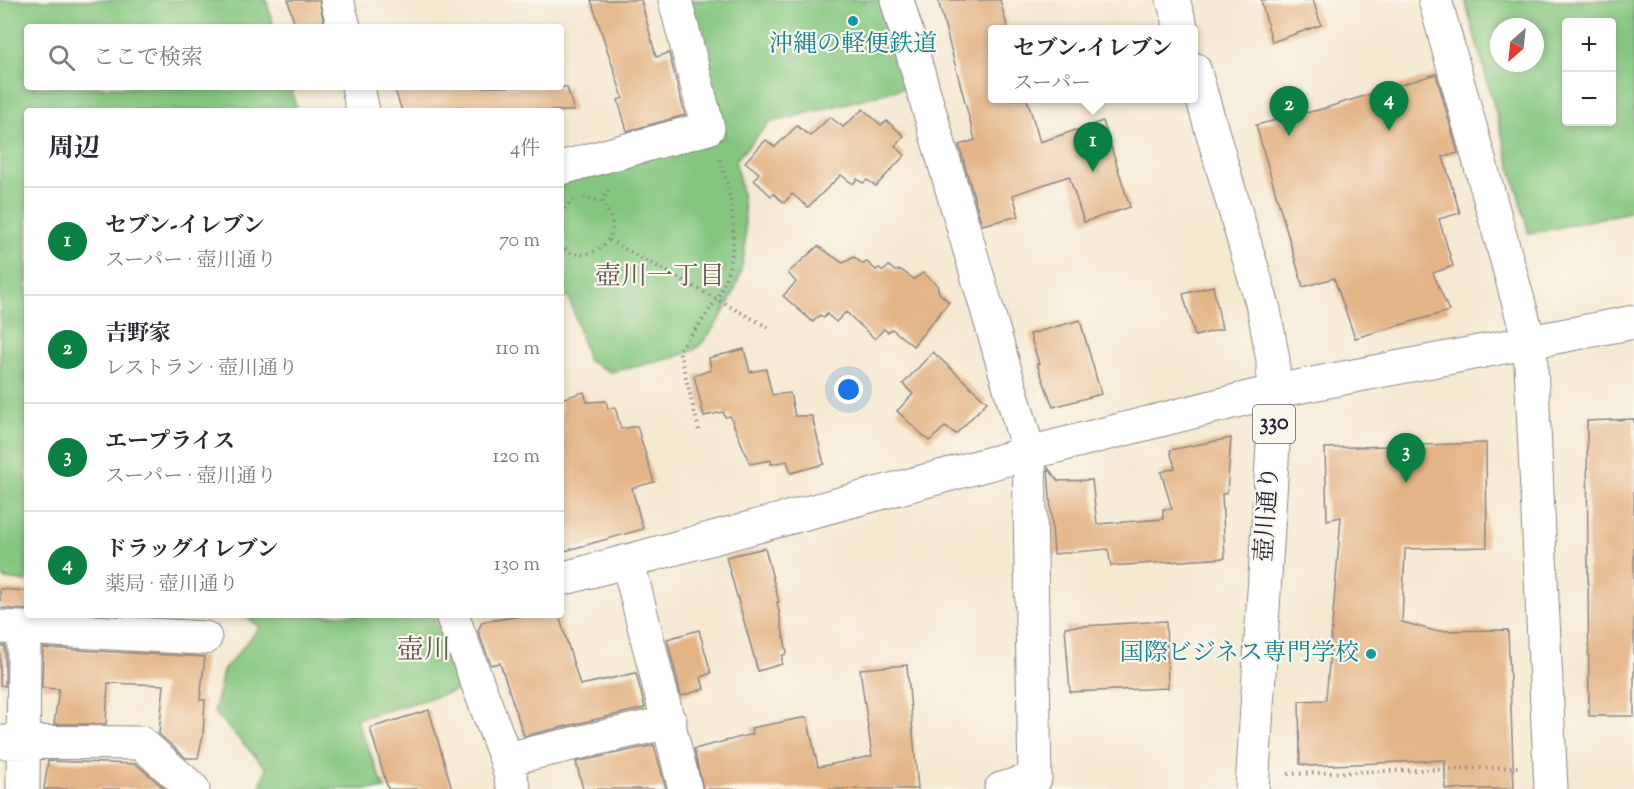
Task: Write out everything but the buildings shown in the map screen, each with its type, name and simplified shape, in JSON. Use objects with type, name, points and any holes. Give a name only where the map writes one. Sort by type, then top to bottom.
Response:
[{"type":"main road","points":[[338,0],[343,24]]},
{"type":"main road","points":[[564,167],[708,128],[675,0]]},
{"type":"main road","points":[[897,0],[1029,453],[1035,779],[1001,789]]},
{"type":"main road","points":[[1173,0],[1180,25]]},
{"type":"main road","points":[[1436,0],[1530,344],[1541,778]]},
{"type":"main road","name":"壺川通り","points":[[1198,83],[1264,310],[1276,391],[1252,789]]},
{"type":"main road","points":[[359,90],[362,108]]},
{"type":"main road","points":[[564,578],[1029,453],[1276,391],[1530,344],[1634,322]]},
{"type":"main road","points":[[628,562],[685,789]]},
{"type":"main road","points":[[453,618],[510,774],[670,722]]},
{"type":"main road","points":[[23,789],[12,742],[12,628],[205,638]]},
{"type":"main road","points":[[12,742],[141,744],[193,789]]},
{"type":"path","points":[[699,430],[679,350],[716,301],[728,270],[734,237],[733,207],[708,128]]},
{"type":"path","points":[[564,209],[574,200],[587,197],[602,202],[612,224],[609,240],[602,248],[590,254],[578,255],[564,249]]},
{"type":"path","points":[[609,240],[716,301],[771,329]]},
{"type":"path","points":[[1288,774],[1541,778]]},
{"type":"green space","points":[[0,0],[266,0],[273,24],[24,24],[24,90],[292,90],[296,108],[24,108],[24,582],[5,579],[0,570]]},
{"type":"green space","points":[[685,0],[882,0],[905,88],[769,123],[735,161],[744,204],[745,245],[742,265],[737,285],[728,304],[702,343],[683,355],[611,372],[588,361],[569,297],[564,298],[564,182],[725,137]]},
{"type":"green space","points":[[1465,0],[1634,0],[1634,211],[1529,234]]},
{"type":"green space","points":[[247,618],[434,618],[466,688],[356,719],[385,789],[259,789],[266,768],[214,712],[223,671],[260,627]]},
{"type":"place","name":"沖縄の軽便鉄道","points":[[853,21]]},
{"type":"place","name":"ドラッグイレブン","points":[[1389,131]]},
{"type":"place","name":"吉野家","points":[[1289,136]]},
{"type":"place","name":"セブン-イレブン","points":[[1093,172]]},
{"type":"place","name":"エープライス","points":[[1406,483]]},
{"type":"place","name":"国際ビジネス専門学校","points":[[1371,654]]},
{"type":"district","name":"壺川一丁目","points":[[660,277]]},
{"type":"district","name":"壺川","points":[[424,651]]}]
